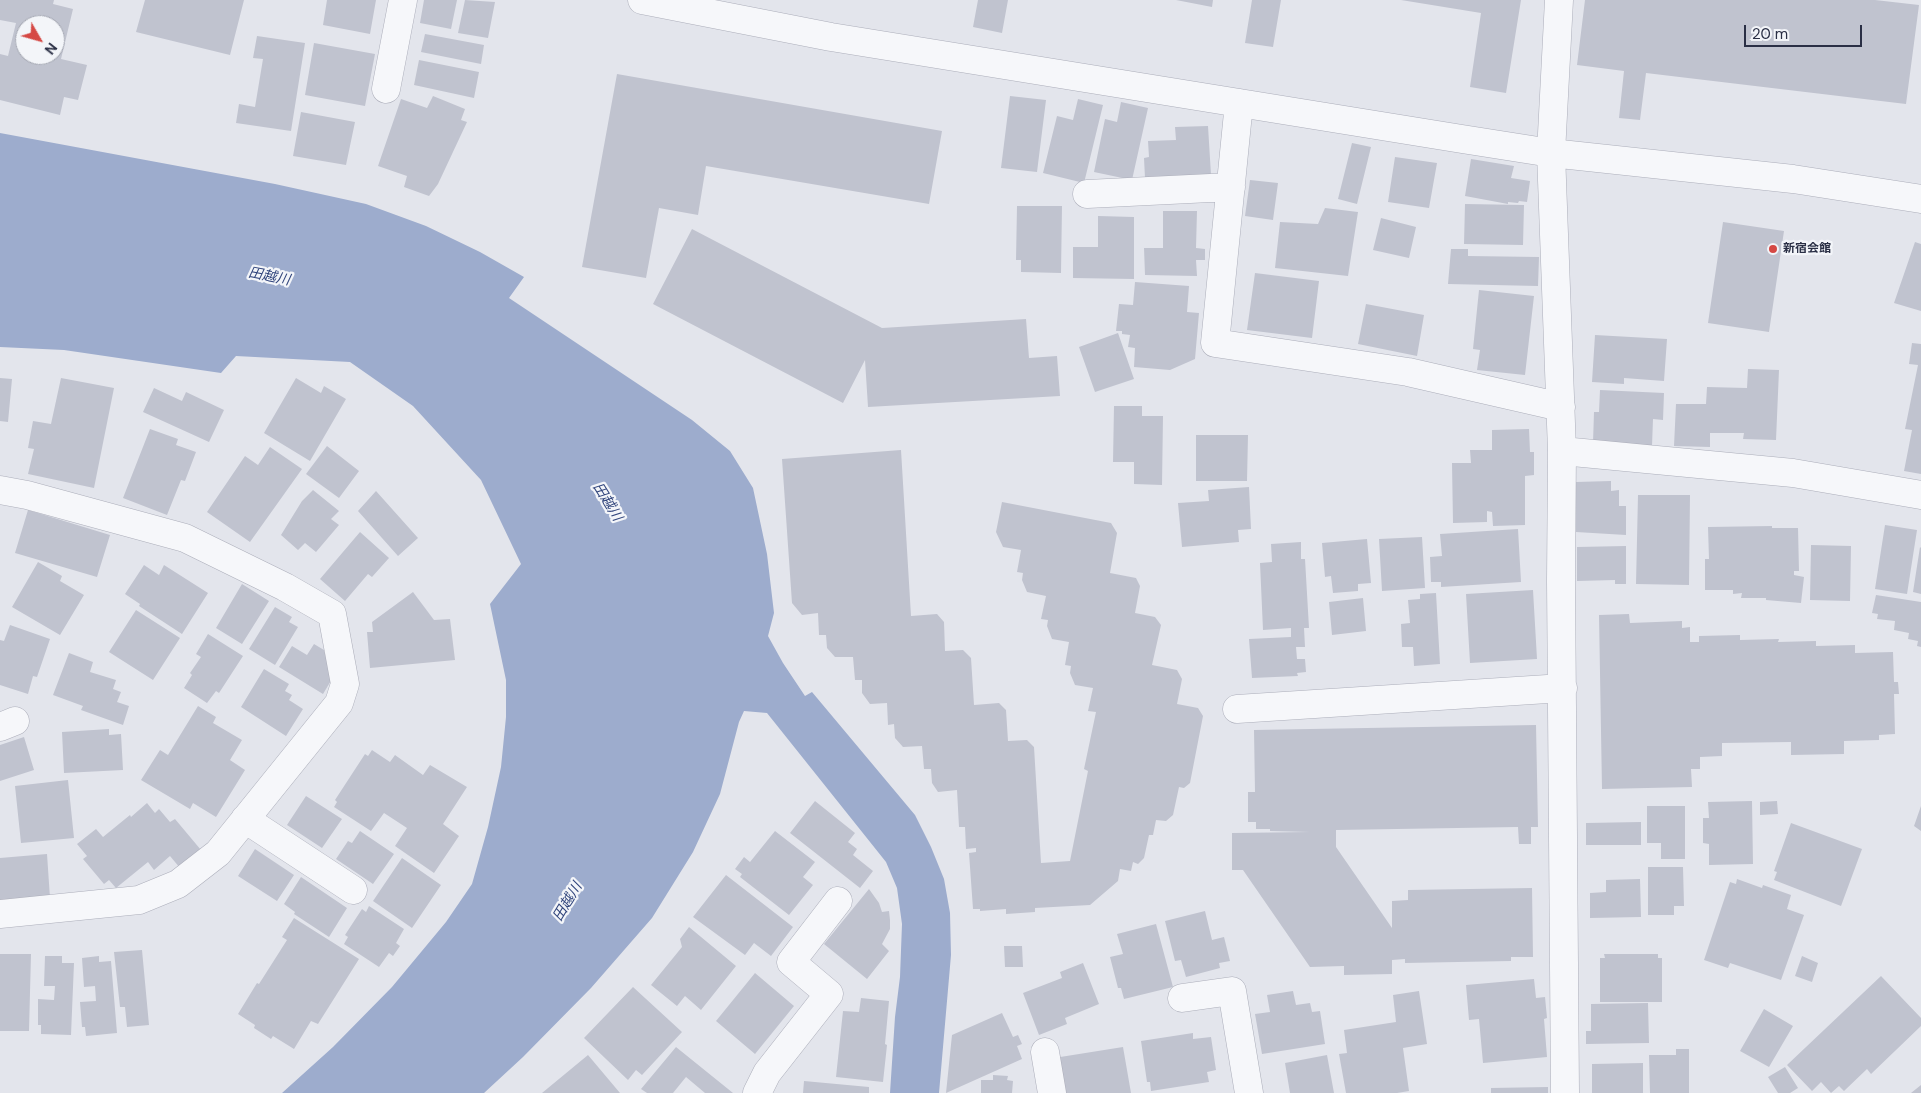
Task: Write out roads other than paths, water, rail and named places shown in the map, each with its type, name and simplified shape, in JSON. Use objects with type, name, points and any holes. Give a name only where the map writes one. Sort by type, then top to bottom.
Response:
[{"type":"street","points":[[386,89],[403,0]]},
{"type":"street","points":[[642,0],[831,37],[1551,152],[1793,179],[1921,199]]},
{"type":"street","points":[[1559,0],[1551,152],[1562,451],[1561,580],[1565,1093]]},
{"type":"street","points":[[1240,103],[1215,343],[1408,372],[1561,407]]},
{"type":"street","points":[[1087,194],[1231,187]]},
{"type":"street","points":[[1562,451],[1793,473],[1921,495]]},
{"type":"street","points":[[0,490],[27,495],[185,538],[284,586],[332,614],[345,684],[339,703],[218,853],[178,884],[139,900],[0,914]]},
{"type":"street","points":[[1237,708],[1563,688]]},
{"type":"street","points":[[244,820],[353,890]]},
{"type":"street","points":[[757,1093],[767,1073],[829,994],[791,962],[838,901]]},
{"type":"street","points":[[1182,998],[1232,991],[1249,1093]]},
{"type":"street","points":[[1045,1052],[1052,1093]]},
{"type":"water","name":"田越川","points":[[0,133],[275,184],[366,204],[426,226],[480,252],[524,277],[509,298],[692,420],[730,451],[753,488],[767,554],[774,613],[768,636],[805,696],[812,692],[915,815],[944,879],[950,913],[951,955],[939,1093],[890,1093],[895,1017],[900,977],[902,924],[897,888],[886,862],[767,713],[744,711],[739,722],[720,794],[693,852],[652,918],[591,988],[523,1057],[484,1093],[282,1093],[333,1047],[392,987],[446,922],[472,884],[488,827],[501,767],[506,717],[506,680],[490,604],[521,564],[481,480],[413,406],[350,362],[236,356],[221,373],[64,350],[0,347]]},
{"type":"place","name":"新宿会館","points":[[1773,249]]}]
